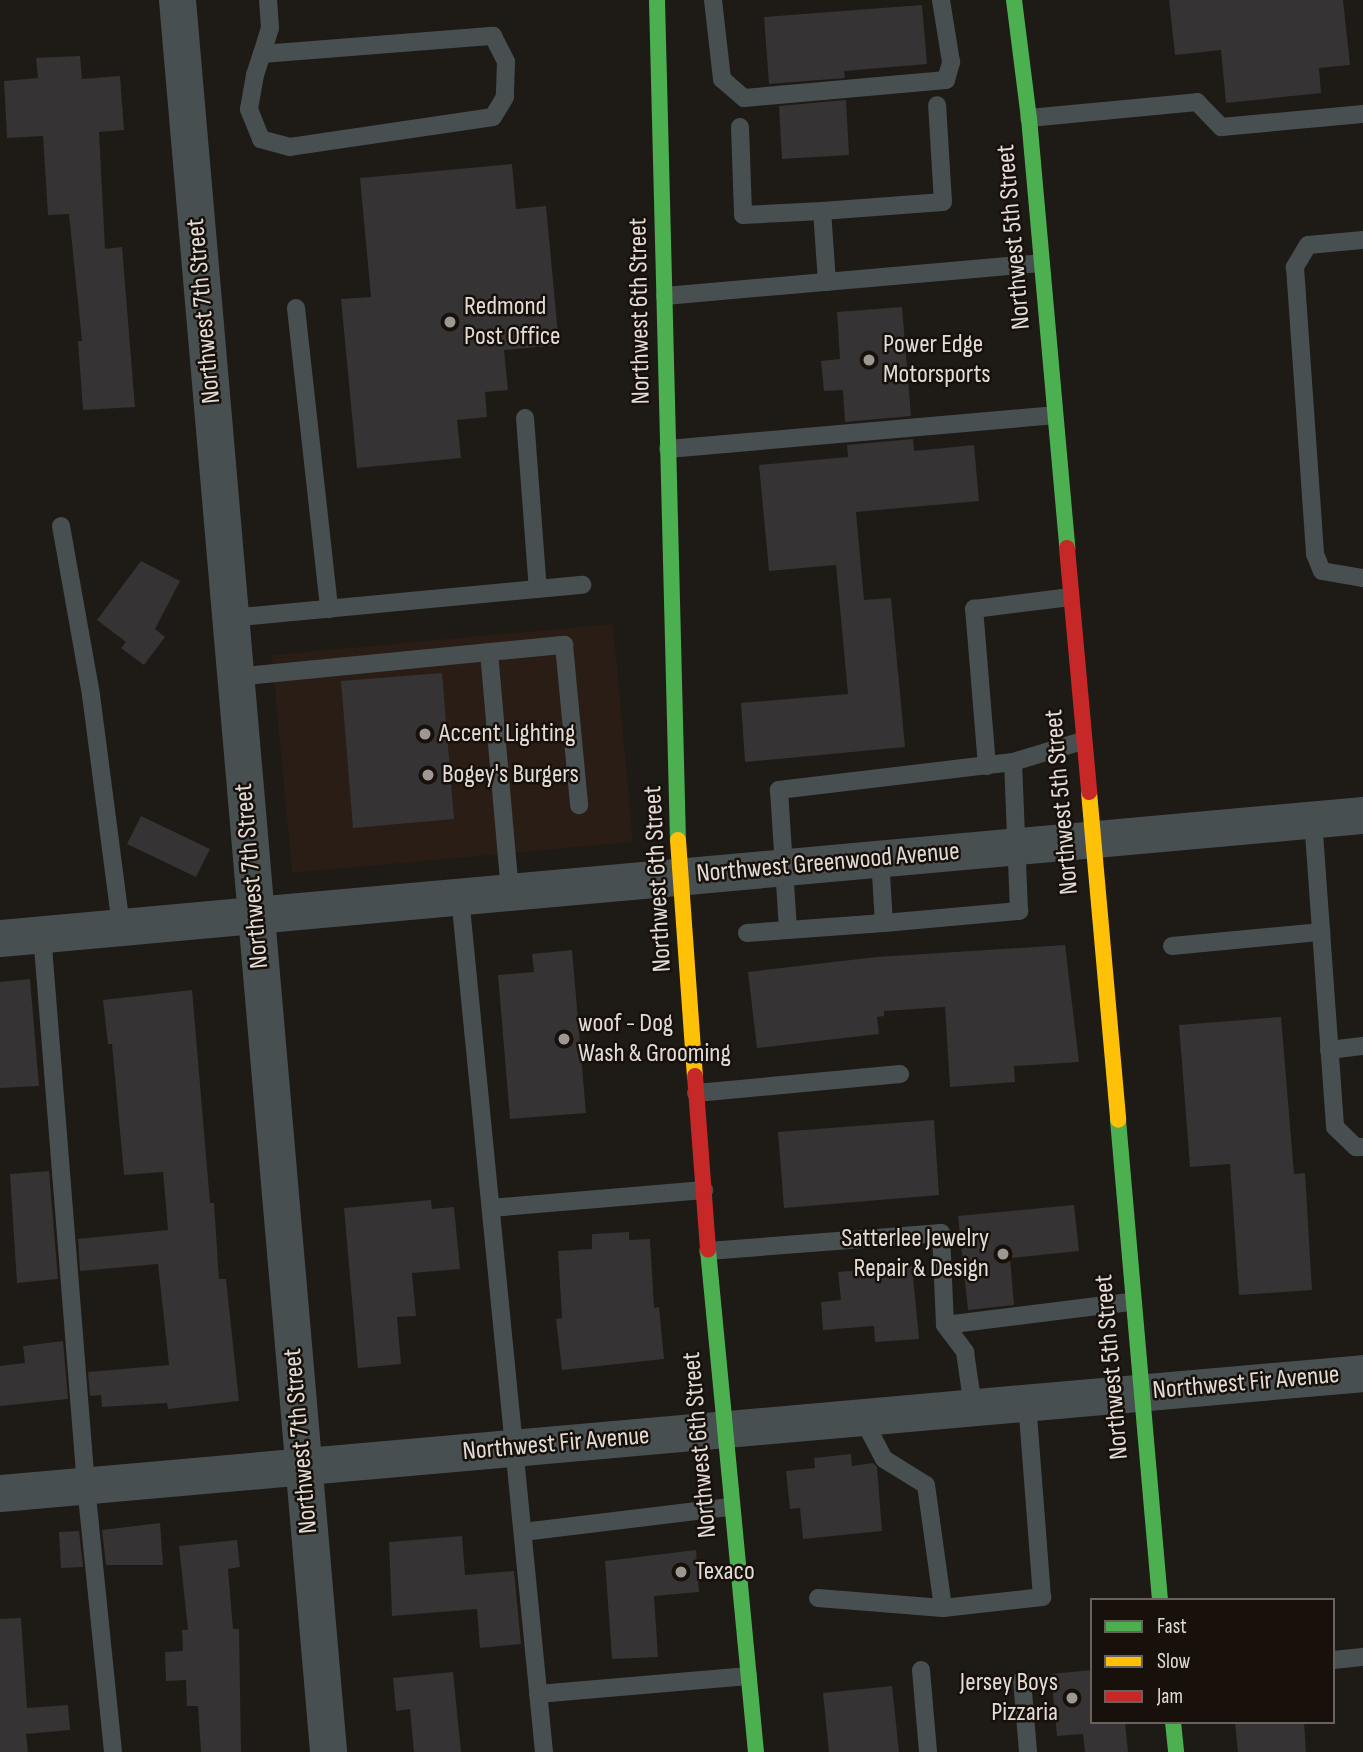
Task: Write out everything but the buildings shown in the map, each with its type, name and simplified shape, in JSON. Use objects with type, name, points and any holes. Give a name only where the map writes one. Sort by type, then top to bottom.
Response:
[{"type":"main road","name":"Northwest 6th Street","points":[[657,0],[680,876],[722,1430],[756,1752]]},
{"type":"main road","name":"Northwest 5th Street","points":[[1014,0],[1029,118],[1138,1393],[1160,1598]]},
{"type":"main road","points":[[1173,1724],[1176,1752]]},
{"type":"street","name":"Northwest 7th Street","points":[[177,0],[327,1752]]},
{"type":"street","name":"Northwest Greenwood Avenue","points":[[0,938],[1363,815]]},
{"type":"street","name":"Northwest Fir Avenue","points":[[0,1493],[1363,1373]]},
{"type":"lane","points":[[262,54],[492,36],[506,62],[505,97],[493,117],[290,147],[261,139],[249,108],[262,54],[270,28],[268,0]]},
{"type":"lane","points":[[713,0],[722,79],[744,97],[946,80],[951,62],[941,0]]},
{"type":"lane","points":[[1029,118],[1197,102],[1221,127],[1363,114]]},
{"type":"lane","points":[[740,127],[743,215],[943,202],[937,105]]},
{"type":"lane","points":[[822,211],[827,282]]},
{"type":"lane","points":[[1363,240],[1308,245],[1296,267],[1315,554],[1322,571],[1363,578]]},
{"type":"lane","points":[[665,296],[1041,263]]},
{"type":"lane","points":[[296,309],[329,609]]},
{"type":"lane","points":[[668,449],[1054,415]]},
{"type":"lane","points":[[525,418],[538,589]]},
{"type":"lane","points":[[61,526],[91,695],[121,925]]},
{"type":"lane","points":[[230,618],[582,585]]},
{"type":"lane","points":[[987,765],[974,609],[1069,597]]},
{"type":"lane","points":[[235,677],[564,645],[579,804]]},
{"type":"lane","points":[[489,652],[510,892]]},
{"type":"lane","points":[[788,930],[779,790],[1013,762],[1082,741]]},
{"type":"lane","points":[[747,933],[1019,911],[1019,846],[1013,762]]},
{"type":"lane","points":[[1313,819],[1335,1127],[1356,1147],[1363,1147]]},
{"type":"lane","points":[[880,858],[884,923]]},
{"type":"lane","points":[[460,897],[544,1752]]},
{"type":"lane","points":[[1172,946],[1321,932]]},
{"type":"lane","points":[[42,934],[86,1486],[113,1752]]},
{"type":"lane","points":[[1329,1050],[1363,1046]]},
{"type":"lane","points":[[696,1093],[900,1074]]},
{"type":"lane","points":[[491,1208],[704,1190]]},
{"type":"lane","points":[[708,1251],[941,1233],[945,1325],[965,1352],[974,1407]]},
{"type":"lane","points":[[945,1325],[1130,1302]]},
{"type":"lane","points":[[818,1598],[943,1608],[1042,1597],[1027,1402]]},
{"type":"lane","points":[[862,1417],[884,1459],[926,1485],[943,1608]]},
{"type":"lane","points":[[523,1532],[730,1507]]},
{"type":"lane","points":[[1335,1660],[1363,1657]]},
{"type":"lane","points":[[921,1670],[928,1752]]},
{"type":"lane","points":[[538,1694],[748,1676]]},
{"type":"lane","points":[[1022,1680],[1028,1752]]},
{"type":"shaded area","points":[[613,624],[633,842],[292,873],[272,655]]},
{"type":"traffic: fast","points":[[657,0],[678,840]]},
{"type":"traffic: fast","points":[[1014,0],[1029,118],[1067,548]]},
{"type":"traffic: fast","points":[[1118,1120],[1160,1598]]},
{"type":"traffic: fast","points":[[708,1250],[756,1752]]},
{"type":"traffic: fast","points":[[1173,1724],[1176,1752]]},
{"type":"traffic: slow","points":[[1089,792],[1118,1120]]},
{"type":"traffic: slow","points":[[678,840],[695,1076]]},
{"type":"traffic: jam","points":[[1067,548],[1089,792]]},
{"type":"traffic: jam","points":[[695,1076],[708,1250]]},
{"type":"place","name":"Redmond Post Office","points":[[450,322]]},
{"type":"place","name":"Power Edge Motorsports","points":[[869,360]]},
{"type":"place","name":"Accent Lighting","points":[[425,734]]},
{"type":"place","name":"Bogey's Burgers","points":[[428,775]]},
{"type":"place","name":"woof - Dog Wash & Grooming","points":[[564,1039]]},
{"type":"place","name":"Satterlee Jewelry Repair & Design","points":[[1003,1254]]},
{"type":"place","name":"Texaco","points":[[681,1572]]},
{"type":"place","name":"Jersey Boys Pizzaria","points":[[1072,1698]]}]
